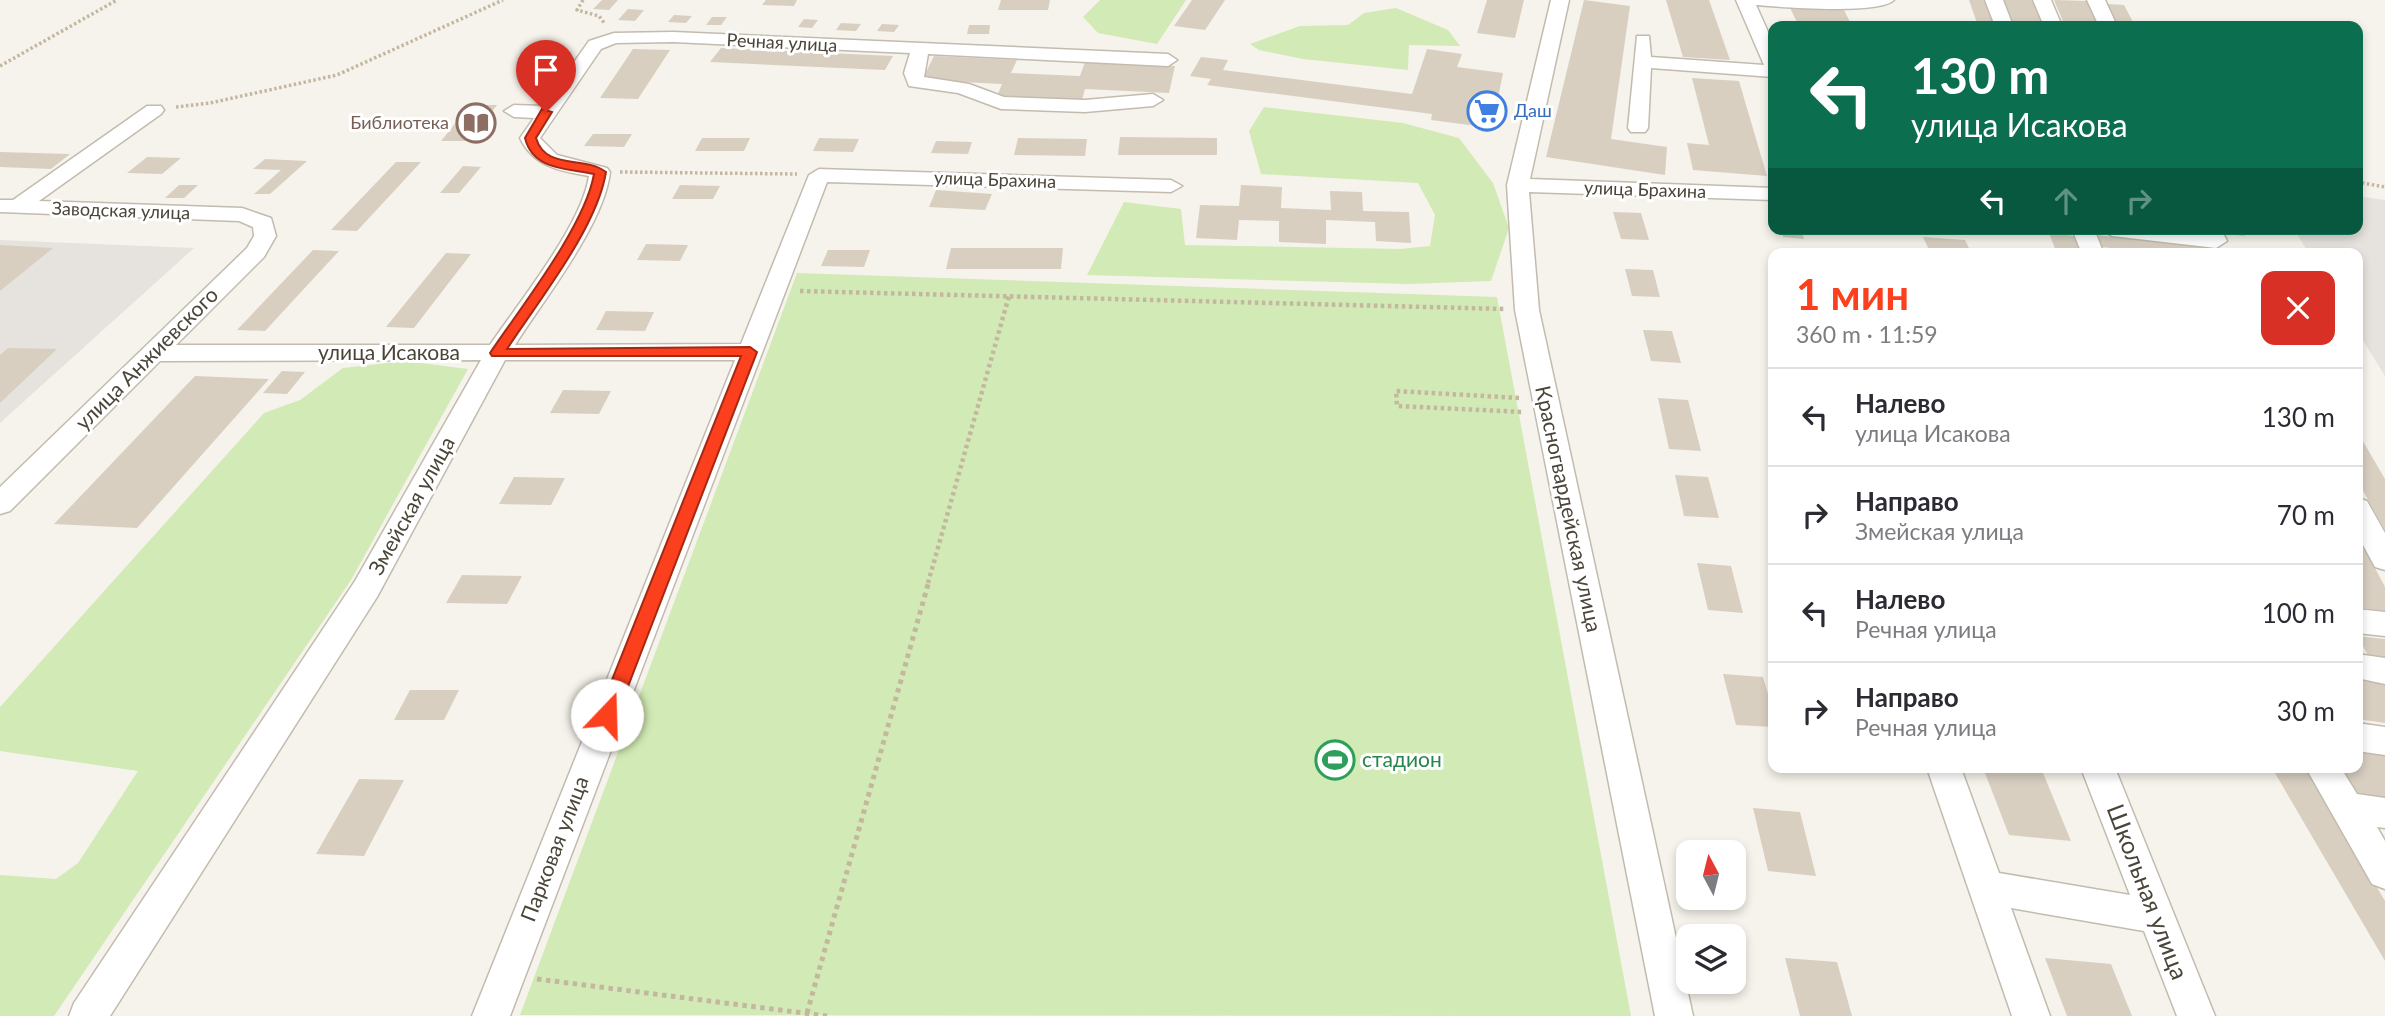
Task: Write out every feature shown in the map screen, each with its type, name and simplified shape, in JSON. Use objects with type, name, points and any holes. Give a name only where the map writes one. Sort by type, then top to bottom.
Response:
[{"type":"street","name":"Красногвардейская улица","points":[[1560,0],[1518,185],[1527,310],[1674,1016]]},
{"type":"street","points":[[1745,0],[1768,53]]},
{"type":"street","points":[[1758,0],[1854,3],[1885,0]]},
{"type":"street","points":[[1994,0],[2002,21]]},
{"type":"street","points":[[2042,0],[2051,21]]},
{"type":"street","points":[[2096,0],[2106,21]]},
{"type":"street","name":"Речная улица","points":[[614,38],[673,37],[1168,61]]},
{"type":"street","points":[[600,172],[547,161],[534,151],[530,138],[596,45],[614,38]]},
{"type":"street","points":[[1638,128],[1643,40]]},
{"type":"street","points":[[920,51],[913,73],[916,82],[962,88],[1001,103],[1085,106],[1153,100]]},
{"type":"street","points":[[1643,62],[1768,71]]},
{"type":"street","points":[[8,207],[154,110]]},
{"type":"street","points":[[514,111],[546,112]]},
{"type":"street","name":"Змейская улица","points":[[89,1016],[366,589],[497,353],[581,225],[598,188],[600,172]]},
{"type":"street","name":"улица Брахина","points":[[819,175],[1171,186]]},
{"type":"street","name":"Парковая улица","points":[[491,1016],[819,175]]},
{"type":"street","name":"улица Брахина","points":[[1518,185],[1768,194]]},
{"type":"street","name":"Заводская улица","points":[[8,207],[242,215]]},
{"type":"street","name":"улица Анжиевского","points":[[0,504],[256,252],[265,236],[263,223],[242,215]]},
{"type":"street","points":[[2175,235],[2216,241],[2213,235]]},
{"type":"street","name":"улица Исакова","points":[[155,353],[750,352]]},
{"type":"street","points":[[2363,519],[2385,559]]},
{"type":"street","points":[[2363,622],[2385,624]]},
{"type":"street","points":[[2363,738],[2385,741]]},
{"type":"street","points":[[1946,773],[2031,1016]]},
{"type":"street","name":"Школьная улица","points":[[2100,773],[2154,916],[2196,1016]]},
{"type":"street","points":[[2326,773],[2385,873]]},
{"type":"street","points":[[2346,807],[2385,813]]},
{"type":"street","points":[[1987,887],[2154,916]]},
{"type":"path","points":[[0,66],[117,0]]},
{"type":"path","points":[[154,110],[210,103],[337,75],[503,0]]},
{"type":"path","points":[[583,0],[577,10],[599,16],[614,38]]},
{"type":"path","points":[[600,172],[819,175]]},
{"type":"path","points":[[2363,183],[2385,187]]},
{"type":"path","points":[[774,290],[1527,310]]},
{"type":"path","points":[[807,1013],[1009,296]]},
{"type":"path","points":[[1396,391],[1547,407],[1397,406],[1396,391]]},
{"type":"path","points":[[505,975],[827,1016]]},
{"type":"shaded area","points":[[2363,197],[2385,200],[2385,376],[2363,341],[2363,248],[2305,248],[2298,235],[2363,235]]},
{"type":"shaded area","points":[[0,240],[194,248],[0,423]]},
{"type":"green space","points":[[1100,0],[1186,0],[1157,44],[1098,33],[1083,17]]},
{"type":"green space","points":[[1396,8],[1448,30],[1460,46],[1409,45],[1408,70],[1303,59],[1259,50],[1250,44],[1300,26],[1348,25],[1364,13]]},
{"type":"green space","points":[[1264,107],[1403,123],[1459,138],[1493,183],[1509,228],[1491,281],[1408,284],[1087,275],[1124,202],[1181,209],[1185,245],[1400,249],[1430,246],[1435,215],[1418,183],[1261,174],[1249,131]]},
{"type":"green space","points":[[797,273],[1497,297],[1631,1016],[520,1015]]},
{"type":"green space","points":[[405,361],[468,369],[351,580],[54,1016],[0,1016],[0,875],[56,879],[78,863],[138,771],[0,751],[0,707],[264,413],[300,400],[343,368]]},
{"type":"building","points":[[602,0],[618,0],[609,10],[593,9]]},
{"type":"building","points":[[766,0],[797,0],[794,6],[762,5]]},
{"type":"building","points":[[1001,0],[1050,0],[1048,10],[998,10]]},
{"type":"building","points":[[1192,0],[1225,0],[1205,30],[1174,26]]},
{"type":"building","points":[[1487,0],[1524,0],[1515,38],[1477,33]]},
{"type":"building","points":[[1584,0],[1630,6],[1611,139],[1667,147],[1665,175],[1546,157]]},
{"type":"building","points":[[1666,0],[1709,0],[1730,60],[1683,57]]},
{"type":"building","points":[[1969,0],[1986,0],[1993,21],[1976,21]]},
{"type":"building","points":[[2002,0],[2033,0],[2043,21],[2010,21]]},
{"type":"building","points":[[2054,0],[2088,1],[2098,21],[2063,21]]},
{"type":"building","points":[[2106,4],[2124,5],[2132,21],[2114,21]]},
{"type":"building","points":[[1789,6],[1843,8],[1850,21],[1796,21]]},
{"type":"building","points":[[628,9],[644,10],[635,21],[618,20]]},
{"type":"building","points":[[674,15],[692,16],[686,23],[668,22]]},
{"type":"building","points":[[712,17],[727,17],[721,25],[706,25]]},
{"type":"building","points":[[804,19],[818,20],[812,28],[798,27]]},
{"type":"building","points":[[841,23],[861,24],[856,31],[836,30]]},
{"type":"building","points":[[882,24],[899,25],[894,32],[877,31]]},
{"type":"building","points":[[969,25],[990,25],[989,34],[967,34]]},
{"type":"building","points":[[721,48],[893,56],[885,70],[710,62]]},
{"type":"building","points":[[633,49],[670,50],[638,99],[600,98]]},
{"type":"building","points":[[1427,49],[1462,54],[1457,67],[1503,73],[1492,128],[1431,120],[1432,114],[1207,85],[1211,79],[1190,76],[1201,57],[1228,60],[1223,70],[1412,94]]},
{"type":"building","points":[[934,56],[1017,60],[1011,73],[1080,76],[1085,62],[1175,66],[1169,93],[1085,89],[1082,100],[997,96],[1002,84],[922,80]]},
{"type":"building","points":[[1692,78],[1739,81],[1767,176],[1693,170],[1687,143],[1709,145]]},
{"type":"building","points":[[470,105],[497,105],[469,141],[441,141]]},
{"type":"building","points":[[593,134],[632,134],[624,147],[584,146]]},
{"type":"building","points":[[1120,137],[1217,138],[1217,155],[1118,155]]},
{"type":"building","points":[[702,138],[750,138],[744,151],[695,151]]},
{"type":"building","points":[[819,138],[859,139],[853,152],[813,151]]},
{"type":"building","points":[[1018,138],[1087,139],[1085,156],[1014,155]]},
{"type":"building","points":[[936,141],[972,142],[968,154],[931,153]]},
{"type":"building","points":[[0,152],[70,154],[51,169],[0,167]]},
{"type":"building","points":[[147,157],[181,158],[162,174],[127,173]]},
{"type":"building","points":[[265,159],[307,161],[270,194],[254,194],[281,170],[253,169]]},
{"type":"building","points":[[396,162],[421,162],[357,231],[331,230]]},
{"type":"building","points":[[463,166],[481,167],[459,193],[440,193]]},
{"type":"building","points":[[179,185],[198,185],[184,198],[165,198]]},
{"type":"building","points":[[680,185],[720,186],[713,199],[672,199]]},
{"type":"building","points":[[1241,185],[1282,187],[1281,208],[1331,210],[1330,191],[1362,192],[1363,211],[1409,212],[1411,243],[1376,241],[1375,222],[1326,220],[1326,244],[1279,242],[1279,221],[1239,220],[1237,240],[1196,238],[1200,205],[1239,206]]},
{"type":"building","points":[[936,190],[992,194],[985,210],[929,207]]},
{"type":"building","points":[[1613,212],[1641,213],[1649,240],[1621,239]]},
{"type":"building","points":[[1803,235],[1804,239],[1783,237]]},
{"type":"building","points":[[2050,235],[2075,236],[2080,248],[2055,248]]},
{"type":"building","points":[[2096,235],[2218,248],[2111,248],[2102,247]]},
{"type":"building","points":[[1923,237],[1965,240],[1969,248],[1928,248]]},
{"type":"building","points":[[646,244],[688,245],[680,261],[637,260]]},
{"type":"building","points":[[0,245],[53,248],[0,291]]},
{"type":"building","points":[[951,248],[1063,248],[1061,269],[946,269]]},
{"type":"building","points":[[313,250],[339,251],[265,331],[237,330]]},
{"type":"building","points":[[828,250],[870,250],[864,267],[821,266]]},
{"type":"building","points":[[446,253],[471,254],[414,328],[386,327]]},
{"type":"building","points":[[1625,269],[1653,270],[1660,297],[1632,296]]},
{"type":"building","points":[[606,311],[654,312],[645,331],[596,330]]},
{"type":"building","points":[[1643,330],[1672,331],[1681,363],[1651,361]]},
{"type":"building","points":[[8,348],[57,349],[0,403],[0,355]]},
{"type":"building","points":[[282,371],[305,372],[287,394],[263,393]]},
{"type":"building","points":[[195,376],[269,379],[137,528],[54,524]]},
{"type":"building","points":[[563,390],[611,391],[599,414],[550,413]]},
{"type":"building","points":[[1658,398],[1688,400],[1701,451],[1669,449]]},
{"type":"building","points":[[2363,441],[2385,479],[2385,530],[2363,491]]},
{"type":"building","points":[[1675,475],[1708,477],[1719,518],[1684,516]]},
{"type":"building","points":[[514,477],[565,478],[551,505],[499,504]]},
{"type":"building","points":[[2363,545],[2385,587],[2385,611],[2363,608]]},
{"type":"building","points":[[1697,563],[1731,566],[1743,613],[1708,610]]},
{"type":"building","points":[[462,575],[522,576],[507,604],[446,603]]},
{"type":"building","points":[[2363,637],[2385,639],[2385,658],[2368,655],[2363,646]]},
{"type":"building","points":[[1723,674],[1763,677],[1768,694],[1768,727],[1736,725]]},
{"type":"building","points":[[2363,681],[2385,684],[2385,723],[2363,720]]},
{"type":"building","points":[[410,690],[459,690],[444,720],[394,720]]},
{"type":"building","points":[[2363,750],[2385,753],[2385,800],[2351,795],[2340,773],[2363,773]]},
{"type":"building","points":[[1985,773],[2043,773],[2071,841],[2009,835]]},
{"type":"building","points":[[2275,773],[2310,773],[2385,901],[2385,961]]},
{"type":"building","points":[[359,779],[404,780],[364,856],[316,854]]},
{"type":"building","points":[[1753,808],[1800,812],[1816,876],[1768,871]]},
{"type":"building","points":[[1785,958],[1837,962],[1852,1016],[1800,1016]]},
{"type":"building","points":[[2045,958],[2111,964],[2132,1016],[2067,1016]]},
{"type":"place","name":"Даш","points":[[1487,111]]},
{"type":"place","name":"Библиотека","points":[[476,123]]},
{"type":"place","name":"стадион","points":[[1335,760]]},
{"type":"route","points":[[546,112],[530,138],[534,151],[547,161],[600,172],[598,188],[581,225],[497,353],[750,352],[607,715]]}]
